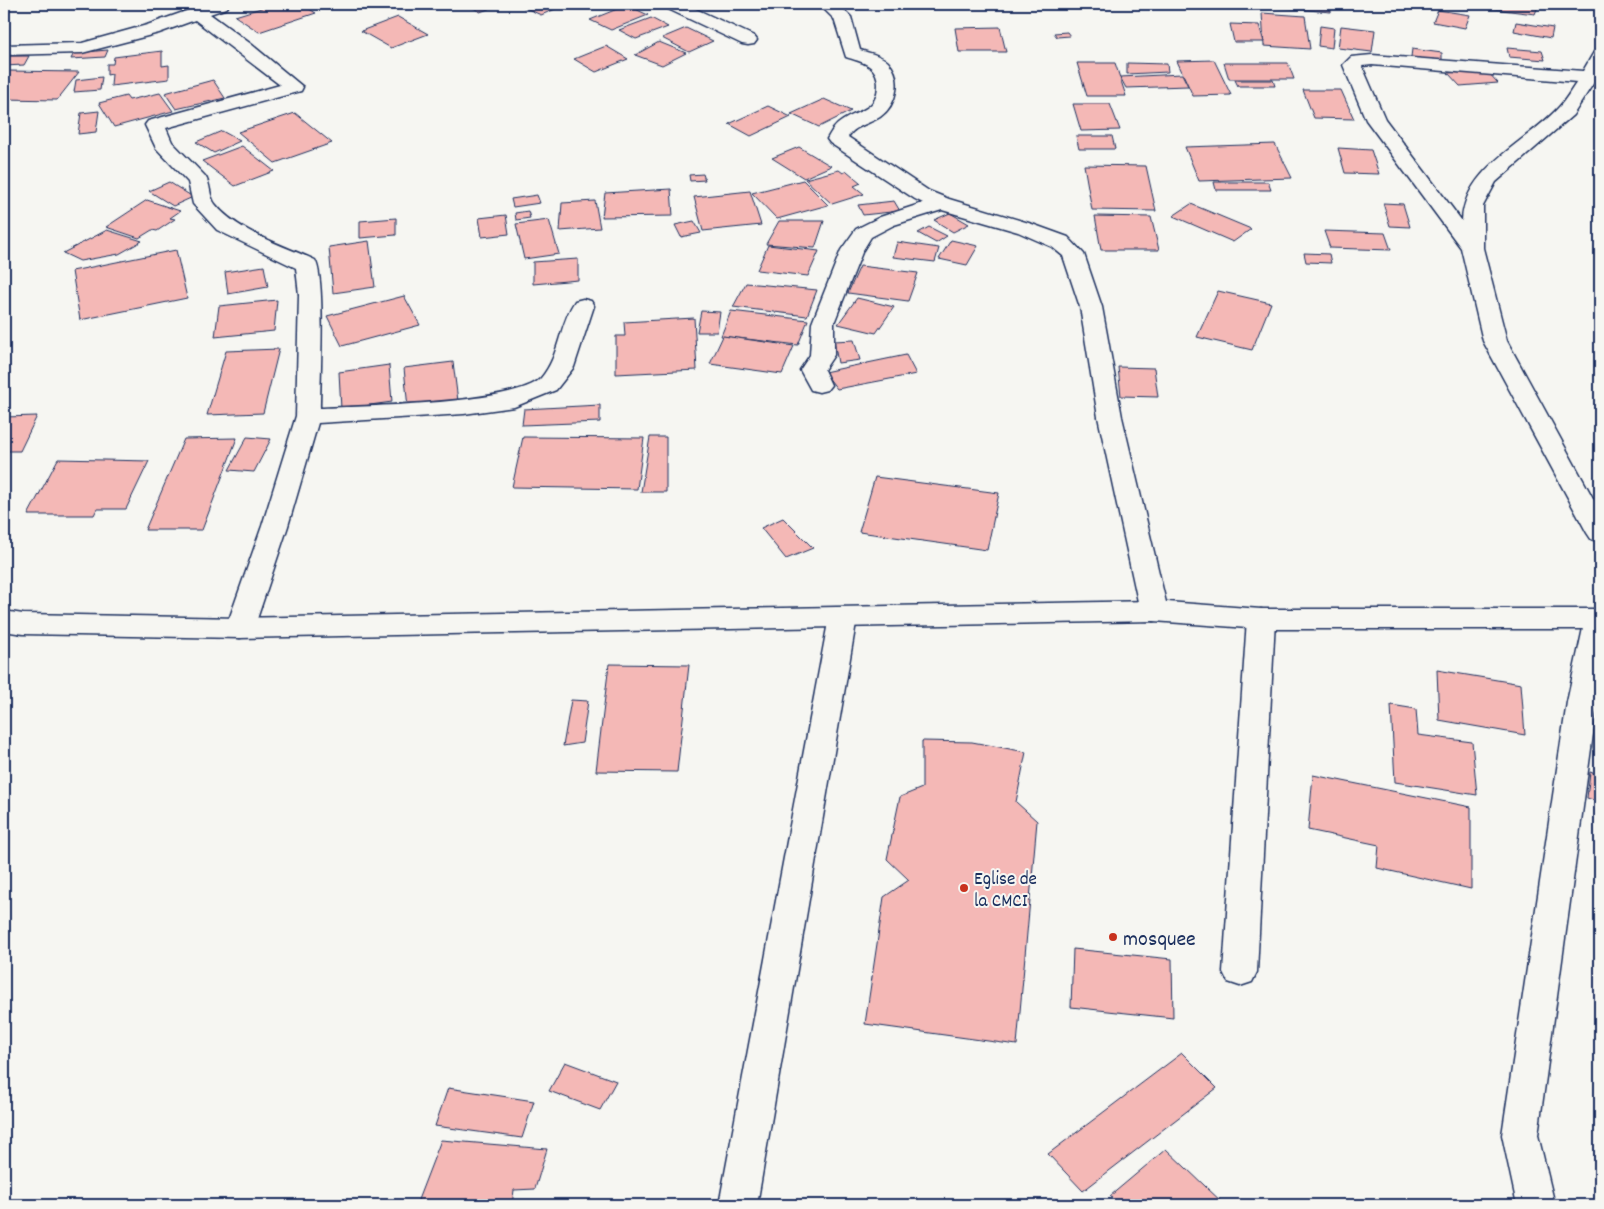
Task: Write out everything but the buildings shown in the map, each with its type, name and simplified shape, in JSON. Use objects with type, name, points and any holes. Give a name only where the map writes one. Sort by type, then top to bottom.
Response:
[{"type":"street","points":[[4,50],[82,48],[153,29],[221,4]]},
{"type":"street","points":[[672,4],[748,40]]},
{"type":"street","points":[[832,7],[855,5]]},
{"type":"street","points":[[832,7],[842,17],[852,53],[882,65],[888,74],[887,96],[878,111],[845,128],[838,134],[837,139],[922,195],[942,203],[1025,228],[1060,242],[1073,254],[1091,307],[1110,417],[1154,611]]},
{"type":"street","points":[[197,12],[294,87],[156,125],[163,144],[198,180],[203,204],[224,226],[306,265],[310,296],[308,416],[275,526],[240,628]]},
{"type":"street","points":[[1472,248],[1376,120],[1352,65],[1357,61],[1372,60],[1597,65]]},
{"type":"street","points":[[1597,65],[1566,110],[1488,179],[1473,206],[1472,248],[1495,340],[1600,533]]},
{"type":"street","points":[[819,385],[812,370],[822,355],[823,323],[852,250],[863,233],[887,221],[942,203]]},
{"type":"street","points":[[308,416],[464,407],[514,400],[548,385],[562,367],[583,306]]},
{"type":"street","points":[[4,621],[23,624],[240,628],[1154,611],[1261,620],[1599,619],[1582,702],[1520,1134],[1536,1205]]},
{"type":"street","points":[[738,1205],[843,617]]},
{"type":"street","points":[[1240,972],[1261,620]]},
{"type":"waterway","points":[[1579,4],[1585,4]]},
{"type":"place","name":"Eglise de la CMCI","points":[[964,888]]},
{"type":"place","name":"mosquee","points":[[1113,937]]}]
